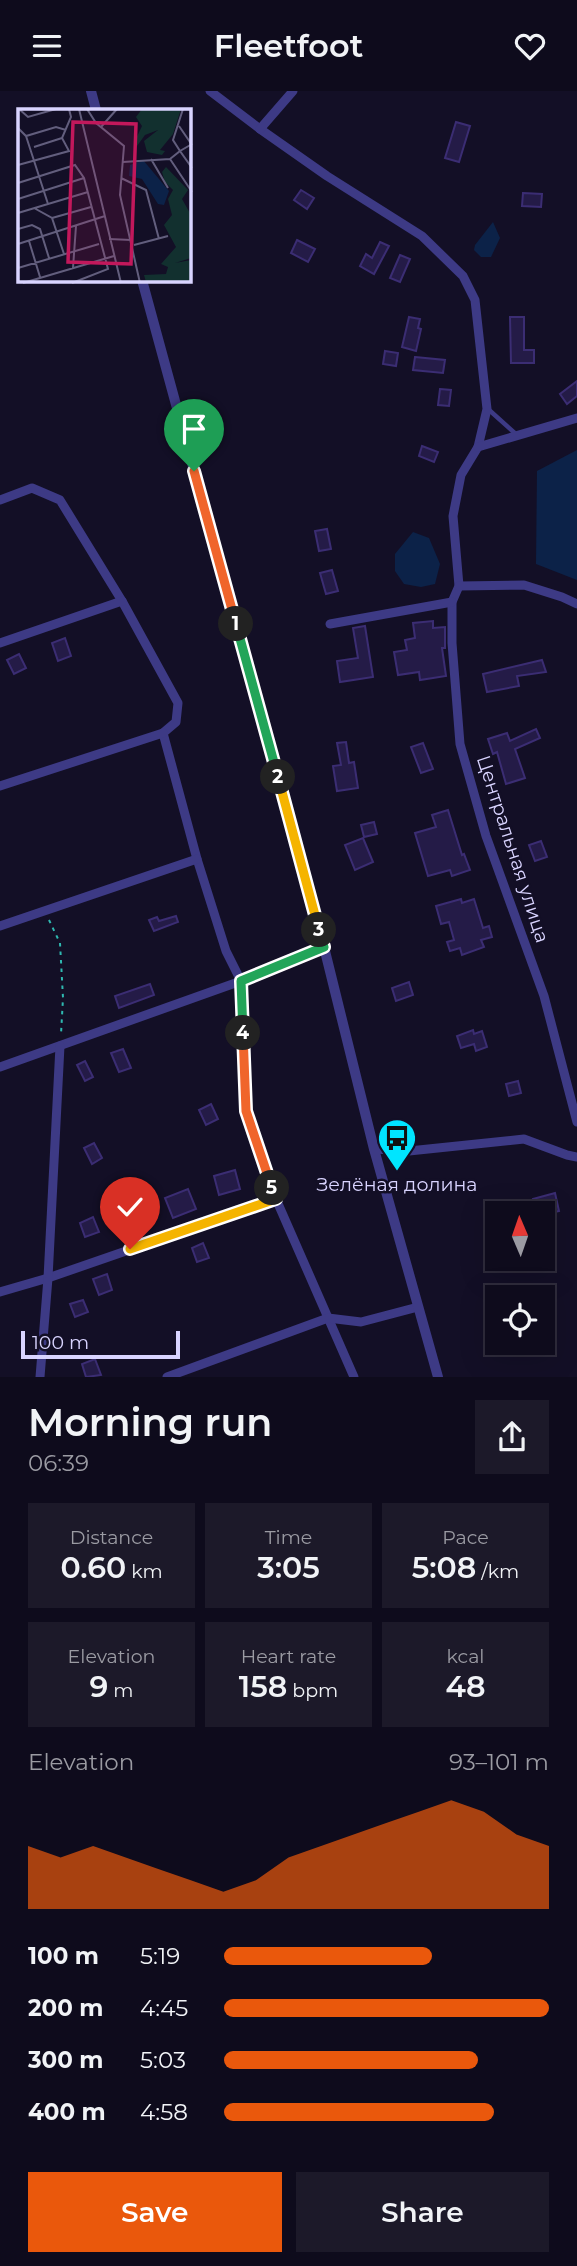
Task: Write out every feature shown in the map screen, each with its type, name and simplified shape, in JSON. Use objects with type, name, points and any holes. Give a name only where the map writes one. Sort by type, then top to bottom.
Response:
[{"type":"street","points":[[91,91],[96,109]]},
{"type":"street","name":"Центральная улица","points":[[210,91],[327,176],[422,236],[463,276],[475,300],[487,409],[478,447],[461,475],[453,516],[459,586],[452,602],[452,643],[460,744],[486,836],[544,996],[577,1122]]},
{"type":"street","points":[[260,129],[293,91]]},
{"type":"street","points":[[143,282],[324,947],[374,1149],[439,1377]]},
{"type":"street","points":[[478,447],[577,418]]},
{"type":"street","points":[[0,500],[33,488],[60,500],[122,601],[178,703],[176,722],[163,733],[0,786]]},
{"type":"street","points":[[459,586],[524,585],[577,604]]},
{"type":"street","points":[[0,643],[122,601]]},
{"type":"street","points":[[330,624],[452,602]]},
{"type":"street","points":[[163,733],[226,951],[241,981],[246,1111],[276,1199],[354,1377]]},
{"type":"street","points":[[0,926],[198,859]]},
{"type":"street","points":[[0,1067],[241,981],[324,947]]},
{"type":"street","points":[[40,1377],[60,1046]]},
{"type":"street","points":[[374,1149],[409,1151],[524,1139],[577,1157]]},
{"type":"street","points":[[0,1292],[276,1199]]},
{"type":"street","points":[[167,1377],[328,1318],[361,1322],[418,1307]]},
{"type":"lane","points":[[487,409],[519,436]]},
{"type":"path","points":[[44,911],[60,943],[63,998],[60,1046]]},
{"type":"water","points":[[493,222],[500,238],[491,257],[481,257],[474,250],[475,245]]},
{"type":"water","points":[[577,450],[577,580],[536,564],[537,471]]},
{"type":"water","points":[[413,532],[429,538],[440,564],[435,584],[421,587],[404,584],[395,571],[395,554]]},
{"type":"building","points":[[456,122],[470,126],[459,162],[445,158]]},
{"type":"building","points":[[301,190],[314,198],[307,209],[294,200]]},
{"type":"building","points":[[523,193],[542,194],[541,207],[522,206]]},
{"type":"building","points":[[297,240],[315,249],[308,262],[291,253]]},
{"type":"building","points":[[380,242],[389,246],[374,274],[360,266],[366,254],[372,258]]},
{"type":"building","points":[[400,255],[410,259],[400,282],[390,278]]},
{"type":"building","points":[[409,317],[420,319],[418,328],[421,329],[416,351],[402,347]]},
{"type":"building","points":[[510,317],[524,317],[524,350],[534,350],[534,363],[511,363]]},
{"type":"building","points":[[385,351],[398,353],[396,366],[383,364]]},
{"type":"building","points":[[415,357],[445,360],[443,373],[413,370]]},
{"type":"building","points":[[577,381],[577,396],[567,404],[560,394]]},
{"type":"building","points":[[440,389],[451,390],[449,406],[438,405]]},
{"type":"building","points":[[422,446],[438,452],[434,462],[419,456]]},
{"type":"building","points":[[327,529],[331,549],[319,551],[315,531]]},
{"type":"building","points":[[332,570],[338,591],[326,594],[320,573]]},
{"type":"building","points":[[433,621],[433,628],[445,627],[445,648],[442,648],[446,676],[420,680],[419,672],[398,675],[394,652],[407,650],[405,640],[415,638],[413,623]]},
{"type":"building","points":[[365,626],[373,677],[340,682],[337,661],[358,658],[353,628]]},
{"type":"building","points":[[65,638],[71,656],[58,661],[52,643]]},
{"type":"building","points":[[19,654],[26,668],[14,674],[7,660]]},
{"type":"building","points":[[542,660],[546,672],[517,676],[519,686],[487,692],[483,674]]},
{"type":"building","points":[[536,729],[540,738],[515,749],[525,778],[506,784],[497,752],[493,754],[488,739],[507,733],[510,741]]},
{"type":"building","points":[[346,742],[349,763],[354,762],[358,788],[337,791],[333,766],[341,765],[337,743]]},
{"type":"building","points":[[423,743],[433,769],[421,773],[411,747]]},
{"type":"building","points":[[448,810],[462,855],[464,854],[470,870],[452,876],[450,870],[428,876],[415,833],[436,827],[432,815]]},
{"type":"building","points":[[374,822],[377,834],[364,837],[361,825]]},
{"type":"building","points":[[363,838],[373,862],[355,870],[345,845]]},
{"type":"building","points":[[541,841],[547,857],[535,861],[529,845]]},
{"type":"building","points":[[461,899],[462,903],[474,899],[483,928],[489,926],[492,937],[481,940],[484,947],[462,955],[460,948],[450,951],[447,942],[454,940],[449,922],[441,924],[436,906]]},
{"type":"building","points":[[176,916],[178,922],[154,931],[149,920],[157,917],[159,921]]},
{"type":"building","points":[[409,982],[413,995],[396,1001],[392,988]]},
{"type":"building","points":[[150,984],[154,995],[119,1008],[115,996]]},
{"type":"building","points":[[473,1030],[474,1034],[482,1031],[487,1047],[476,1051],[474,1044],[461,1048],[457,1036]]},
{"type":"building","points":[[123,1049],[131,1068],[119,1072],[111,1053]]},
{"type":"building","points":[[85,1061],[93,1077],[85,1081],[77,1065]]},
{"type":"building","points":[[518,1081],[521,1093],[509,1096],[506,1084]]},
{"type":"building","points":[[211,1104],[218,1119],[206,1125],[199,1110]]},
{"type":"building","points":[[94,1143],[102,1158],[92,1164],[84,1148]]},
{"type":"building","points":[[235,1170],[240,1189],[219,1195],[214,1176]]},
{"type":"building","points":[[188,1189],[196,1209],[173,1218],[165,1198]]},
{"type":"building","points":[[555,1193],[559,1211],[555,1212],[555,1201],[533,1199]]},
{"type":"building","points":[[93,1217],[99,1232],[85,1237],[80,1223]]},
{"type":"building","points":[[203,1243],[209,1258],[197,1262],[192,1248]]},
{"type":"building","points":[[107,1274],[112,1290],[99,1295],[93,1279]]},
{"type":"building","points":[[83,1300],[88,1312],[75,1317],[70,1304]]},
{"type":"building","points":[[95,1359],[101,1375],[86,1377],[82,1364]]},
{"type":"place","name":"Зелёная долина","points":[[397,1172]]},
{"type":"route","points":[[130,1249],[276,1199],[246,1111],[241,981],[324,947],[194,471]]}]
